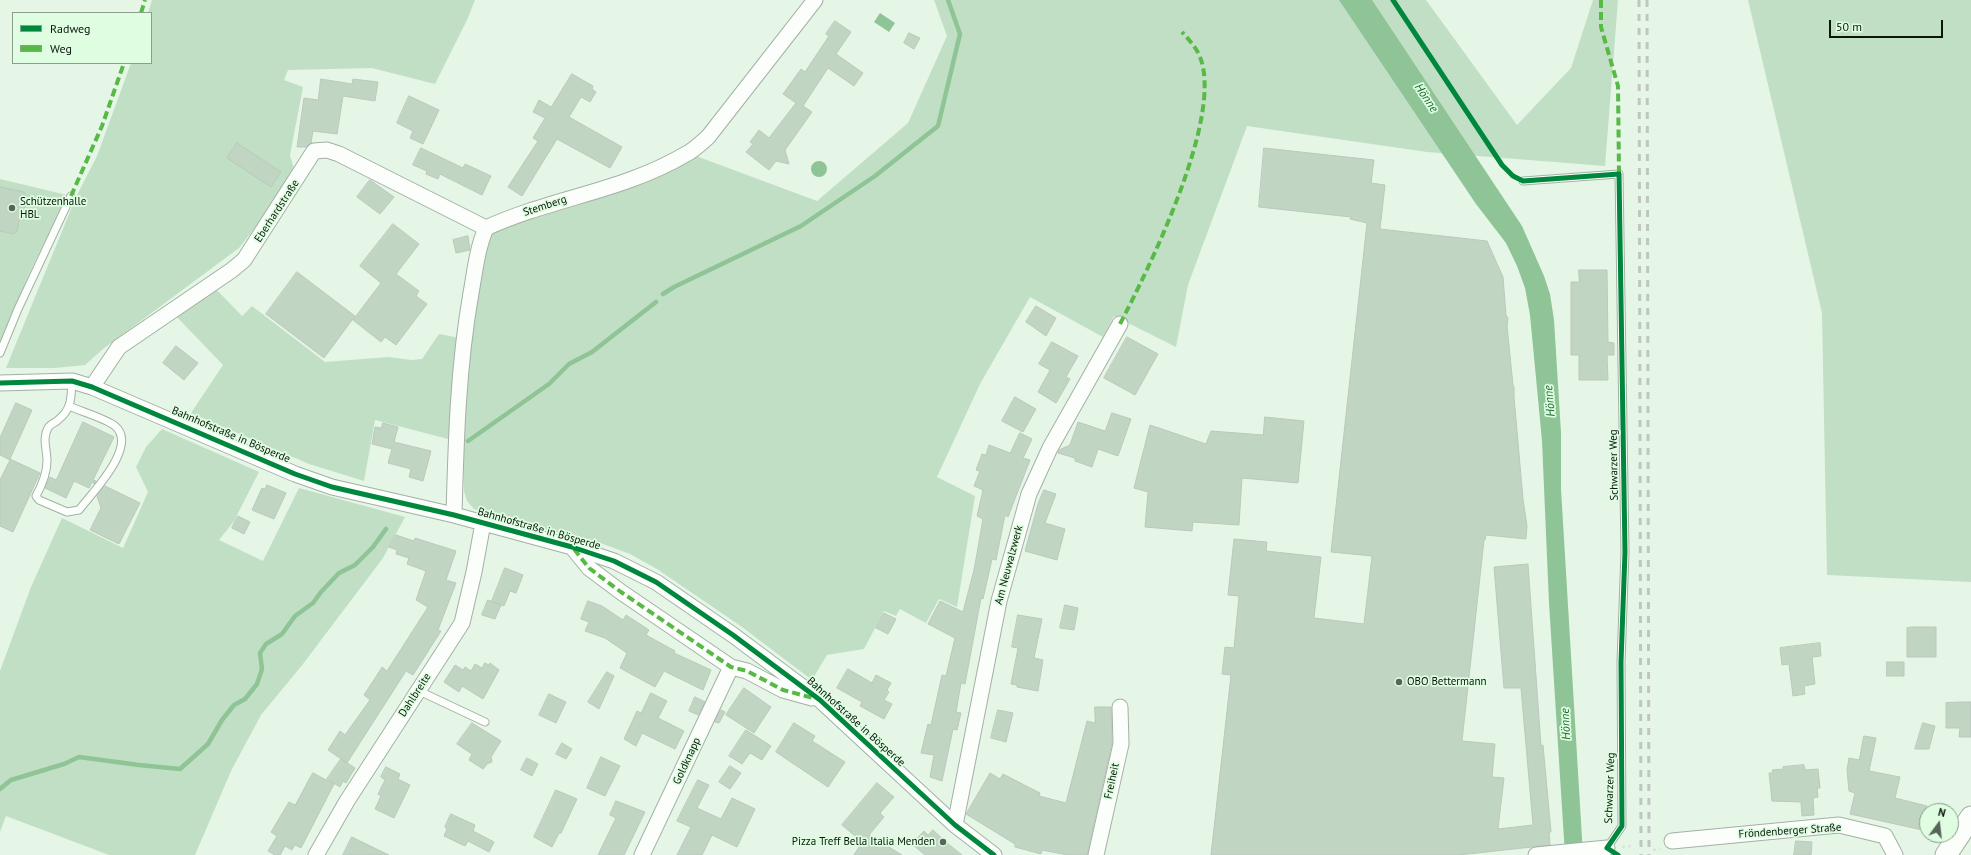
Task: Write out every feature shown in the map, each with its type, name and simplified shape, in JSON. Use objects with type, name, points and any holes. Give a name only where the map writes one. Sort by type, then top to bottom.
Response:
[{"type":"main road","points":[[1946,855],[1971,817]]},
{"type":"street","name":"Stemberg","points":[[486,228],[507,218],[628,182],[688,154],[708,137],[815,0]]},
{"type":"street","name":"Eberhardstraße","points":[[92,387],[119,347],[244,260],[314,151],[327,150],[339,154],[486,228]]},
{"type":"street","points":[[454,515],[456,420],[466,324],[478,252],[486,228]]},
{"type":"street","name":"Am Neuwalzwerk","points":[[955,825],[999,601],[1029,494],[1050,448],[1120,324]]},
{"type":"street","name":"Bahnhofstraße in Bösperde","points":[[0,383],[72,382],[92,387],[295,474],[325,484],[373,497],[454,515],[572,547],[614,561],[656,582],[739,640],[820,700],[955,825],[994,855]]},
{"type":"street","name":"Dahlbreite","points":[[316,855],[331,827],[417,690],[462,623],[474,572],[483,523]]},
{"type":"street","name":"Bahnhofstraße in Bösperde","points":[[572,547],[589,568],[731,667],[747,671],[783,690],[820,700]]},
{"type":"street","name":"Goldknapp","points":[[642,855],[731,667]]},
{"type":"street","name":"Freiheit","points":[[1096,855],[1121,744],[1120,707]]},
{"type":"street","name":"Fröndenberger Straße","points":[[1672,841],[1839,824],[1885,836],[1895,855]]},
{"type":"street","points":[[1536,855],[1611,848]]},
{"type":"lane","name":"Schwarzer Weg","points":[[1523,181],[1619,174],[1625,552],[1621,662],[1622,826],[1611,848]]},
{"type":"lane","points":[[0,353],[18,309],[71,196]]},
{"type":"lane","points":[[69,406],[114,426],[120,434],[121,445],[119,454],[110,472],[78,510],[67,512],[39,500],[36,496],[45,477],[47,461],[44,440],[49,426],[67,412],[72,382]]},
{"type":"lane","points":[[417,690],[485,722]]},
{"type":"path","points":[[1611,848],[1631,846]]},
{"type":"shaded area","points":[[152,0],[475,0],[467,20],[435,84],[372,68],[288,70],[284,80],[303,87],[290,155],[294,169],[265,215],[239,248],[103,349],[85,365],[55,368],[6,368],[76,197],[97,156],[131,64],[152,64],[152,12],[148,12]]},
{"type":"shaded area","points":[[934,0],[1426,0],[1517,125],[1571,68],[1593,0],[1618,0],[1605,166],[1427,152],[1247,126],[1188,285],[1176,347],[1114,316],[1103,337],[1030,297],[980,384],[937,477],[975,496],[957,607],[939,599],[926,623],[900,609],[896,616],[884,611],[864,649],[827,655],[812,680],[742,627],[657,569],[630,554],[603,544],[495,516],[474,509],[467,501],[464,491],[462,407],[483,250],[489,238],[496,230],[696,156],[817,201],[908,123],[947,36]]},
{"type":"shaded area","points":[[1748,0],[1971,0],[1971,582],[1827,575],[1822,313]]},
{"type":"shaded area","points":[[0,179],[67,195],[29,274],[0,342]]},
{"type":"shaded area","points":[[214,287],[242,316],[252,306],[325,362],[388,357],[411,360],[422,359],[439,334],[460,338],[448,439],[375,420],[364,481],[309,464],[191,413],[223,365],[175,315]]},
{"type":"shaded area","points":[[162,429],[259,472],[234,521],[219,540],[263,561],[299,488],[405,517],[383,558],[303,664],[261,715],[231,771],[195,855],[109,855],[6,816],[0,832],[0,671],[31,587],[62,518],[123,548],[148,492],[136,467],[146,447]]},
{"type":"water","name":"Hönne","points":[[1339,0],[1372,0],[1522,226],[1544,276],[1550,294],[1554,320],[1561,433],[1561,489],[1583,855],[1565,855],[1549,603],[1542,441],[1530,315],[1525,288],[1506,243],[1476,204]]},
{"type":"water","points":[[880,13],[895,23],[889,32],[874,22]]},
{"type":"water","points":[[816,161],[822,161],[827,166],[825,175],[822,177],[816,177],[811,172],[811,166]]},
{"type":"building","points":[[835,21],[851,32],[836,54],[863,73],[854,86],[828,68],[803,106],[812,112],[785,150],[789,164],[776,161],[769,170],[746,152],[753,144],[750,142],[759,130],[769,138],[796,103],[783,94],[801,69],[805,72],[829,36],[826,34]]},
{"type":"building","points":[[909,33],[920,38],[914,49],[904,43]]},
{"type":"building","points":[[572,74],[593,86],[592,89],[596,92],[590,102],[581,97],[569,117],[622,147],[610,168],[557,139],[522,196],[508,187],[538,141],[533,138],[545,118],[533,112],[539,100],[551,107]]},
{"type":"building","points":[[321,79],[352,84],[353,79],[378,82],[375,101],[343,96],[337,134],[313,131],[311,143],[306,147],[297,147],[304,98],[318,100]]},
{"type":"building","points":[[409,96],[439,110],[423,144],[410,138],[413,131],[397,123]]},
{"type":"building","points":[[237,143],[281,172],[271,187],[227,158]]},
{"type":"building","points":[[421,148],[463,168],[465,164],[491,176],[482,195],[440,174],[438,179],[426,174],[427,171],[413,165]]},
{"type":"building","points":[[1264,148],[1374,160],[1371,183],[1385,185],[1380,229],[1487,241],[1503,277],[1506,315],[1508,318],[1507,326],[1514,387],[1523,499],[1527,526],[1526,539],[1486,535],[1484,540],[1462,741],[1495,744],[1492,777],[1504,778],[1498,829],[1533,825],[1521,688],[1504,688],[1494,567],[1528,564],[1541,746],[1543,745],[1551,832],[1549,832],[1550,845],[1459,855],[1211,855],[1231,675],[1222,674],[1225,647],[1234,648],[1239,596],[1228,595],[1234,539],[1267,542],[1266,551],[1321,557],[1314,618],[1364,624],[1372,556],[1331,552],[1367,223],[1350,219],[1351,217],[1259,207]]},
{"type":"building","points":[[370,180],[394,197],[380,214],[357,197]]},
{"type":"building","name":"Schützenhalle HBL","points":[[0,187],[24,192],[27,197],[22,219],[19,220],[17,231],[13,234],[0,231]]},
{"type":"building","points":[[393,224],[419,244],[396,274],[419,291],[416,296],[427,304],[396,345],[385,337],[381,342],[353,320],[381,283],[360,266]]},
{"type":"building","points":[[468,236],[470,250],[456,253],[453,240]]},
{"type":"building","points":[[1579,270],[1607,270],[1608,342],[1614,343],[1614,355],[1607,355],[1608,380],[1579,380],[1579,355],[1571,355],[1571,282],[1579,282]]},
{"type":"building","points":[[297,272],[355,316],[324,358],[266,314]]},
{"type":"building","points":[[1036,306],[1056,318],[1046,336],[1026,322]]},
{"type":"building","points":[[1127,337],[1158,354],[1135,395],[1104,378]]},
{"type":"building","points":[[1052,342],[1078,356],[1066,377],[1070,379],[1056,403],[1038,392],[1050,370],[1039,364]]},
{"type":"building","points":[[176,346],[198,363],[184,380],[163,363]]},
{"type":"building","points":[[1015,397],[1036,409],[1023,432],[1002,421]]},
{"type":"building","points":[[16,403],[32,410],[10,459],[40,473],[13,532],[0,526],[0,480],[10,460],[0,455],[0,438]]},
{"type":"building","points":[[1112,413],[1131,419],[1118,456],[1098,449],[1092,467],[1075,461],[1075,458],[1058,453],[1059,450],[1070,445],[1078,422],[1105,431]]},
{"type":"building","points":[[1265,417],[1304,421],[1298,483],[1242,478],[1239,525],[1193,522],[1192,531],[1145,527],[1148,492],[1134,488],[1150,425],[1206,444],[1211,431],[1263,435]]},
{"type":"building","points":[[83,422],[114,437],[93,480],[96,481],[94,484],[93,481],[89,488],[74,481],[66,498],[45,488],[50,477],[56,480]]},
{"type":"building","points":[[383,423],[398,427],[394,442],[431,451],[423,481],[409,477],[411,469],[388,463],[392,449],[372,444],[375,427],[381,428]]},
{"type":"building","points":[[1020,433],[1032,439],[1023,458],[1030,460],[1008,517],[1005,515],[996,560],[992,559],[983,599],[981,598],[965,684],[961,683],[956,712],[961,713],[957,730],[953,729],[942,781],[930,777],[934,755],[921,753],[928,724],[931,725],[942,675],[946,676],[955,638],[928,624],[940,601],[963,612],[974,570],[983,519],[977,516],[983,490],[974,486],[980,471],[976,470],[982,454],[986,455],[989,445],[1010,453]]},
{"type":"building","points":[[267,485],[286,493],[274,519],[252,510],[262,488],[265,489]]},
{"type":"building","points":[[105,486],[140,503],[119,544],[90,530],[101,508],[97,496]]},
{"type":"building","points":[[1044,490],[1056,494],[1045,523],[1065,529],[1057,560],[1025,551],[1038,504]]},
{"type":"building","points":[[238,516],[250,522],[244,534],[232,528]]},
{"type":"building","points":[[396,535],[414,541],[415,538],[456,551],[446,580],[456,583],[438,630],[441,631],[413,675],[406,671],[347,763],[328,750],[340,731],[345,735],[370,700],[364,695],[382,667],[387,671],[428,607],[416,600],[426,571],[407,564],[409,558],[396,554],[397,550],[389,547]]},
{"type":"building","points":[[505,568],[523,575],[516,593],[510,591],[504,606],[492,601]]},
{"type":"building","points":[[488,600],[501,605],[495,619],[482,615]]},
{"type":"building","points":[[588,601],[602,606],[623,620],[626,615],[649,630],[646,635],[675,651],[674,653],[711,670],[703,690],[664,671],[655,687],[620,668],[627,653],[605,638],[585,631],[589,622],[581,619]]},
{"type":"building","points":[[1065,605],[1078,608],[1074,630],[1060,628]]},
{"type":"building","points":[[884,613],[896,619],[888,634],[876,628]]},
{"type":"building","points":[[1018,615],[1042,619],[1034,658],[1043,660],[1038,691],[1017,687],[1017,685],[1011,684],[1018,648],[1012,647]]},
{"type":"building","points":[[1936,627],[1936,657],[1907,657],[1907,628]]},
{"type":"building","points":[[1820,643],[1821,656],[1812,657],[1815,684],[1804,686],[1805,694],[1793,696],[1789,664],[1782,665],[1780,648]]},
{"type":"building","points":[[1887,662],[1904,662],[1904,676],[1887,676]]},
{"type":"building","points":[[485,663],[489,665],[490,663],[499,670],[483,699],[462,686],[459,692],[444,682],[455,665],[463,670],[465,667],[471,671],[475,664],[482,668]]},
{"type":"building","points":[[848,669],[872,683],[876,675],[891,683],[887,690],[889,692],[884,700],[892,704],[884,719],[860,706],[862,702],[837,688]]},
{"type":"building","points":[[607,672],[614,676],[599,709],[588,702]]},
{"type":"building","points":[[744,688],[771,707],[754,733],[726,715]]},
{"type":"building","points":[[651,693],[667,701],[658,718],[684,731],[675,749],[642,733],[636,746],[624,739],[637,711],[641,713]]},
{"type":"building","points":[[549,694],[566,702],[556,723],[539,715]]},
{"type":"building","points":[[695,697],[705,702],[698,715],[689,711]]},
{"type":"building","points":[[1971,702],[1971,737],[1959,737],[1960,728],[1946,728],[1946,703]]},
{"type":"building","points":[[1095,707],[1111,707],[1112,743],[1087,855],[1068,855],[1042,850],[1041,854],[1015,847],[1015,844],[966,814],[990,773],[1000,779],[1003,774],[1040,793],[1039,796],[1066,803],[1087,721],[1095,723]]},
{"type":"building","points":[[721,710],[725,712],[719,723],[715,722]]},
{"type":"building","points":[[998,710],[1013,713],[1006,742],[991,738]]},
{"type":"building","points":[[472,723],[501,741],[491,757],[492,762],[487,764],[483,769],[469,760],[472,754],[457,744]]},
{"type":"building","points":[[794,723],[815,736],[812,741],[845,762],[828,787],[776,752]]},
{"type":"building","points":[[1923,723],[1935,726],[1929,749],[1915,749]]},
{"type":"building","points":[[746,730],[771,746],[762,760],[750,753],[742,764],[729,756]]},
{"type":"building","points":[[1864,736],[1876,738],[1869,771],[1900,777],[1895,798],[1919,804],[1919,829],[1850,814],[1855,793],[1849,791],[1847,770],[1849,758],[1859,760]]},
{"type":"building","points":[[562,743],[572,749],[566,759],[556,754]]},
{"type":"building","points":[[601,757],[620,766],[605,796],[587,788]]},
{"type":"building","points":[[527,758],[538,764],[532,776],[521,770]]},
{"type":"building","points":[[341,759],[355,768],[346,783],[343,781],[340,787],[327,779]]},
{"type":"building","points":[[1804,765],[1805,770],[1818,769],[1820,788],[1817,788],[1818,797],[1813,798],[1814,815],[1802,816],[1801,802],[1772,801],[1769,773],[1773,773],[1772,770],[1784,769],[1783,767]]},
{"type":"building","points":[[730,766],[741,773],[730,789],[719,782]]},
{"type":"building","points":[[386,767],[400,774],[398,779],[410,785],[394,818],[375,809],[381,796],[378,794],[385,780],[381,777]]},
{"type":"building","points":[[313,773],[334,784],[301,848],[295,845],[292,850],[285,846],[280,855],[275,855],[268,851],[277,836],[271,832],[289,802],[295,805]]},
{"type":"building","points":[[698,780],[709,785],[697,808],[721,819],[732,798],[755,809],[737,847],[712,835],[702,855],[677,855],[691,827],[677,821]]},
{"type":"building","points":[[877,783],[894,797],[880,813],[884,817],[869,835],[902,855],[854,855],[862,842],[842,825]]},
{"type":"building","points":[[556,790],[577,799],[561,833],[559,833],[552,847],[534,837]]},
{"type":"building","points":[[616,801],[645,812],[624,855],[598,855],[616,818],[610,815]]},
{"type":"building","points":[[451,814],[475,825],[473,831],[494,842],[489,852],[468,841],[465,846],[444,836],[447,829],[445,827]]},
{"type":"building","points":[[933,830],[962,855],[925,855],[912,844],[924,831],[928,835]]},
{"type":"building","points":[[352,837],[362,842],[389,855],[343,855]]},
{"type":"building","points":[[1796,841],[1812,842],[1811,855],[1794,855]]},
{"type":"waterway","points":[[663,294],[674,287],[801,226],[875,176],[938,126],[960,34],[948,0]]},
{"type":"waterway","points":[[468,441],[549,384],[569,364],[592,352],[656,302]]},
{"type":"waterway","points":[[0,789],[11,780],[64,764],[79,757],[180,769],[208,744],[222,720],[234,705],[245,699],[257,684],[262,669],[260,653],[266,644],[282,634],[295,616],[313,603],[339,573],[355,565],[373,547],[386,529]]},
{"type":"railway","points":[[1639,0],[1641,855]]},
{"type":"railway","points":[[1647,0],[1649,855]]},
{"type":"marked path","points":[[141,12],[145,0]]},
{"type":"marked path","points":[[1601,0],[1601,27],[1618,86],[1619,174]]},
{"type":"marked path","points":[[1120,324],[1148,267],[1180,192],[1193,153],[1202,116],[1205,83],[1200,57],[1182,32]]},
{"type":"marked path","points":[[71,196],[102,126],[124,64]]},
{"type":"marked path","points":[[574,549],[589,568],[621,592],[731,667],[747,671],[783,690],[813,698]]},
{"type":"cycle path","points":[[1393,0],[1502,165],[1513,176],[1523,181],[1619,174],[1625,552],[1621,662],[1622,826],[1607,848],[1618,855]]},
{"type":"cycle path","points":[[0,383],[72,381],[92,387],[295,474],[332,487],[454,515],[572,547],[614,561],[656,582],[733,635],[820,700],[955,825],[994,855]]},
{"type":"place","name":"Schützenhalle HBL","points":[[12,208]]},
{"type":"place","name":"OBO Bettermann","points":[[1399,682]]},
{"type":"place","name":"Pizza Treff Bella Italia Menden","points":[[943,842]]}]
